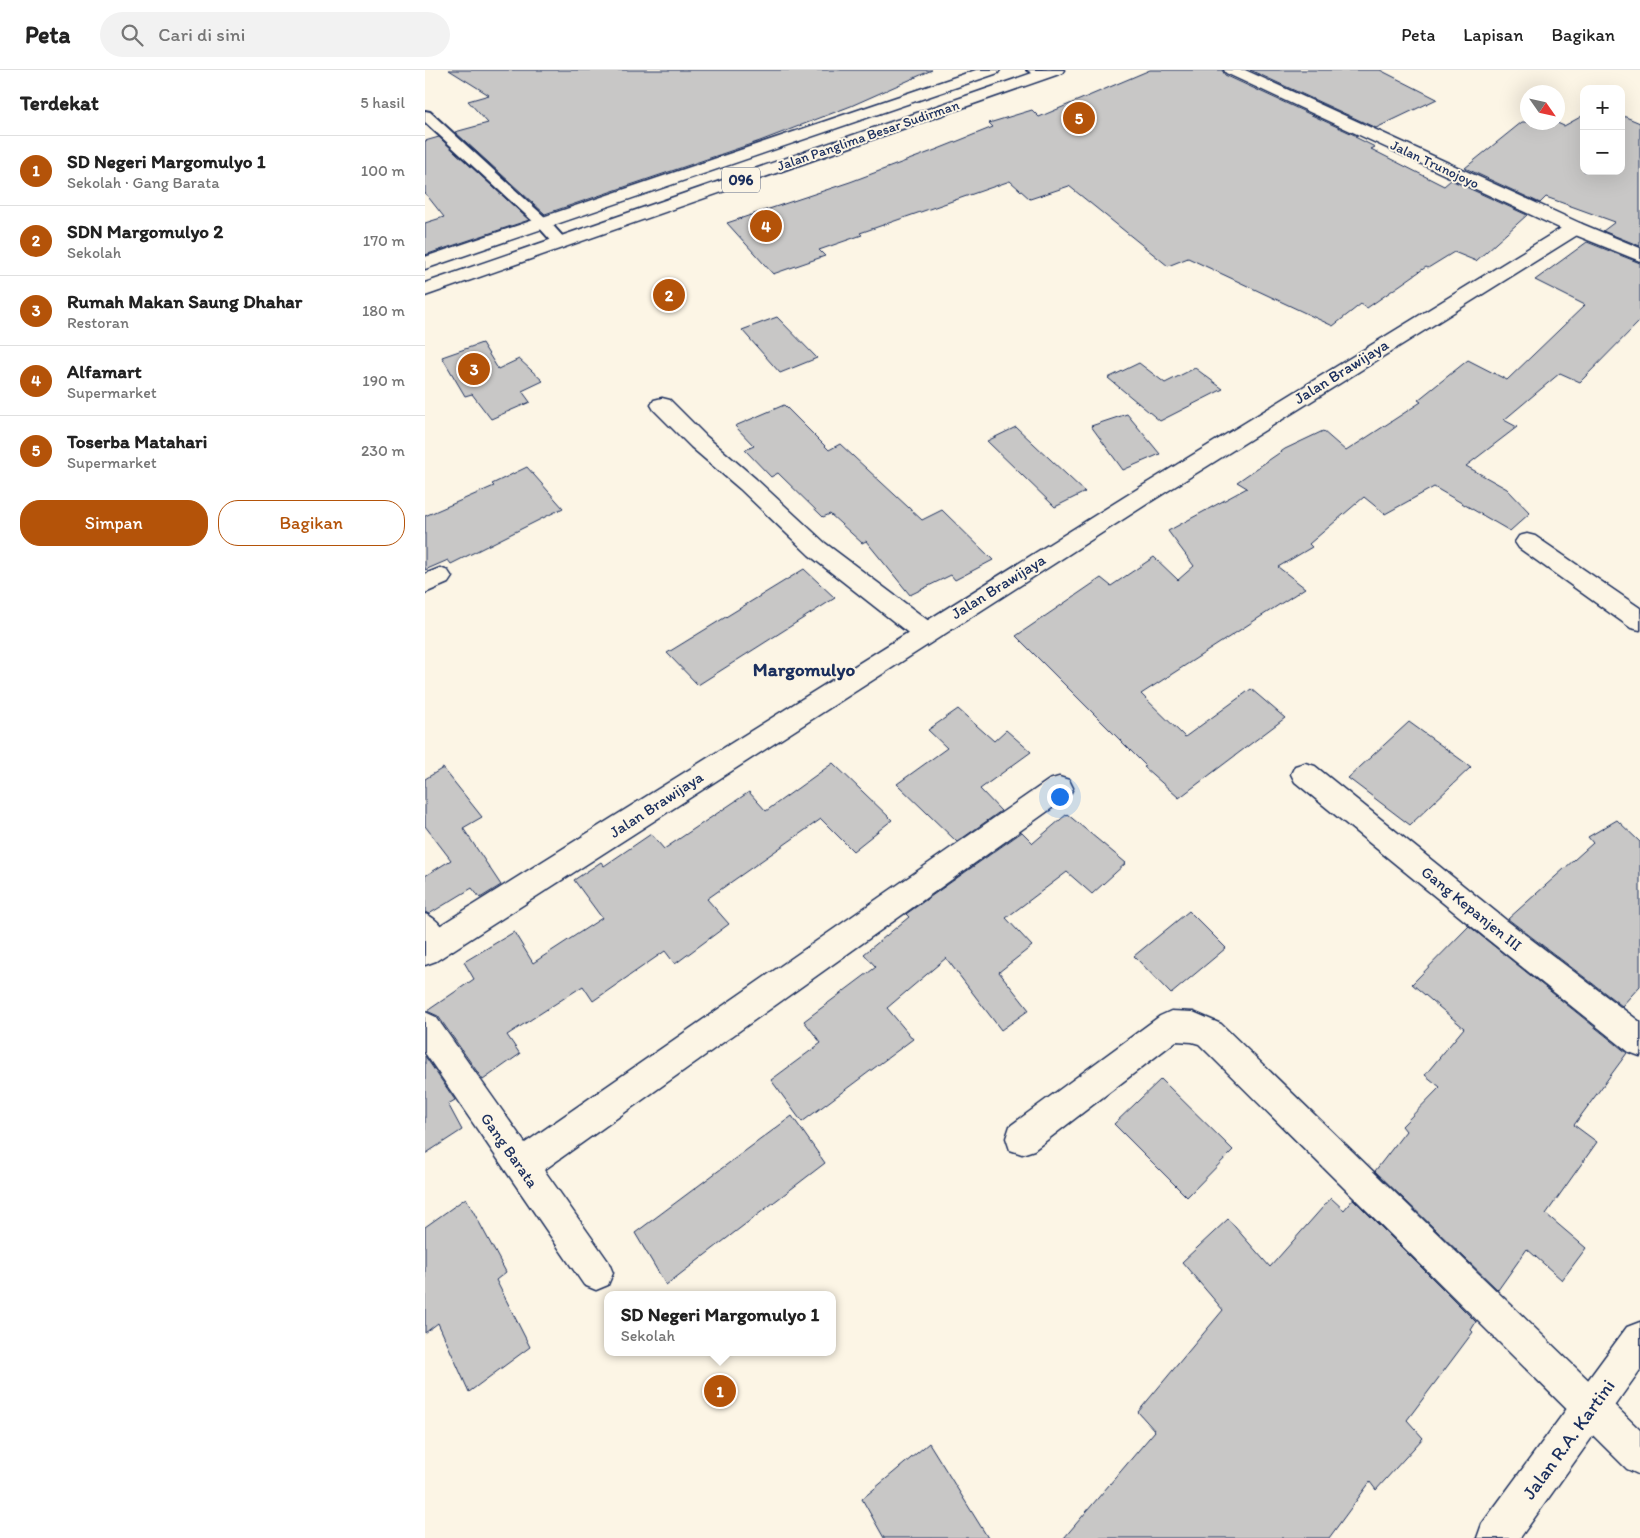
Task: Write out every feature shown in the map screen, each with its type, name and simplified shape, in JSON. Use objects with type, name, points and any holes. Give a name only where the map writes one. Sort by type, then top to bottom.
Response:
[{"type":"street","points":[[425,262],[992,70]]},
{"type":"street","name":"Jalan Trunojoyo","points":[[1232,70],[1575,228],[1640,255]]},
{"type":"street","name":"Jalan Panglima Besar Sudirman","points":[[425,290],[1044,72]]},
{"type":"street","name":"Jalan Brawijaya","points":[[429,941],[1364,356],[1575,228]]},
{"type":"street","points":[[662,405],[699,442],[748,484],[817,549],[925,632]]},
{"type":"street","points":[[1527,542],[1640,621]]},
{"type":"street","name":"Gang Kepanjen III","points":[[1305,774],[1496,929],[1640,1041]]},
{"type":"street","points":[[521,1166],[1059,788]]},
{"type":"street","name":"Gang Barata","points":[[425,1026],[596,1272]]},
{"type":"street","points":[[1021,1138],[1171,1026],[1193,1027],[1210,1034],[1640,1456]]},
{"type":"street","name":"Jalan R.A. Kartini","points":[[1496,1538],[1591,1410],[1640,1340]]},
{"type":"lane","points":[[425,115],[542,222],[560,242]]},
{"type":"building","points":[[449,70],[932,70],[851,106],[760,141],[545,214],[455,132],[488,123],[468,101],[489,95]]},
{"type":"building","points":[[1150,70],[1222,70],[1225,75],[1357,136],[1355,137],[1375,147],[1371,149],[1444,186],[1451,180],[1527,215],[1476,261],[1454,252],[1428,268],[1426,267],[1367,308],[1361,304],[1333,326],[1188,258],[1168,266],[1069,186],[1030,199],[1010,181],[860,233],[862,235],[819,250],[825,256],[773,274],[727,223],[850,182],[938,149],[993,127],[989,123],[1032,110],[1039,117]]},
{"type":"building","points":[[1250,70],[1380,70],[1437,99],[1376,128]]},
{"type":"building","points":[[1580,117],[1580,175],[1625,175],[1625,117],[1640,123],[1640,246],[1603,231],[1615,222],[1546,197],[1540,203],[1465,168],[1520,124],[1520,130],[1565,130],[1565,125]]},
{"type":"building","points":[[439,137],[529,220],[425,255],[425,223],[444,217],[425,193],[425,141]]},
{"type":"building","points":[[1587,242],[1640,263],[1640,321],[1580,382],[1560,373],[1504,420],[1517,427],[1466,466],[1507,489],[1530,513],[1510,531],[1434,487],[1385,514],[1364,497],[1309,544],[1312,547],[1278,567],[1305,588],[1141,694],[1185,737],[1251,689],[1285,718],[1179,798],[1144,767],[1146,766],[1016,636],[1101,578],[1111,586],[1154,557],[1178,580],[1194,566],[1168,531],[1247,488],[1237,482],[1285,449],[1323,431],[1346,451],[1421,402],[1418,400],[1468,360],[1507,380],[1585,305],[1535,280]]},
{"type":"building","points":[[777,317],[817,358],[780,373],[742,330]]},
{"type":"building","points":[[482,343],[498,369],[519,359],[543,381],[522,391],[530,402],[491,419],[472,394],[465,396],[442,357]]},
{"type":"building","points":[[1139,363],[1165,383],[1195,368],[1223,389],[1160,421],[1108,378]]},
{"type":"building","points":[[784,405],[829,450],[840,444],[922,520],[942,510],[993,560],[955,580],[951,575],[910,595],[866,541],[862,543],[830,514],[823,517],[778,473],[771,477],[745,450],[754,446],[735,426]]},
{"type":"building","points":[[1127,414],[1160,454],[1123,470],[1091,426]]},
{"type":"building","points":[[1016,427],[1085,492],[1055,507],[987,441]]},
{"type":"building","points":[[527,467],[563,508],[451,564],[448,560],[425,570],[425,516],[494,486],[492,484]]},
{"type":"building","points":[[804,569],[835,598],[698,685],[667,653]]},
{"type":"building","points":[[958,709],[994,741],[1006,730],[1031,752],[980,789],[1001,811],[957,842],[897,784],[947,748],[928,730]]},
{"type":"building","points":[[1409,722],[1471,767],[1410,825],[1348,778]]},
{"type":"building","points":[[833,763],[892,820],[853,851],[821,819],[707,899],[729,924],[675,964],[665,951],[593,1001],[583,986],[507,1035],[520,1054],[483,1080],[438,1016],[427,1011],[474,979],[464,962],[514,932],[533,963],[602,918],[574,880],[601,862],[604,866],[651,834],[664,849],[749,792],[766,811]]},
{"type":"building","points":[[443,768],[482,817],[463,828],[501,885],[480,898],[472,888],[429,914],[425,912],[425,876],[451,860],[425,826],[425,779]]},
{"type":"building","points":[[1067,814],[1126,863],[1092,894],[1067,872],[1006,918],[1032,946],[999,972],[1029,1010],[1001,1030],[946,958],[887,1008],[913,1039],[802,1122],[771,1080],[821,1043],[804,1021],[876,967],[864,954],[909,917],[906,914],[1022,832],[1033,843]]},
{"type":"building","points":[[1617,820],[1640,842],[1640,986],[1622,1006],[1508,919],[1593,843],[1588,837]]},
{"type":"building","points":[[1189,911],[1226,948],[1171,994],[1134,956]]},
{"type":"building","points":[[1469,926],[1627,1053],[1574,1125],[1597,1142],[1546,1214],[1586,1248],[1562,1280],[1527,1249],[1498,1290],[1375,1171],[1406,1131],[1402,1126],[1440,1087],[1425,1075],[1464,1028],[1412,984]]},
{"type":"building","points":[[425,1056],[455,1100],[448,1104],[462,1130],[425,1154]]},
{"type":"building","points":[[1161,1079],[1233,1150],[1187,1197],[1114,1124]]},
{"type":"building","points":[[792,1116],[825,1163],[666,1285],[635,1233]]},
{"type":"building","points":[[466,1198],[506,1272],[496,1280],[530,1347],[469,1392],[438,1323],[425,1333],[425,1227]]},
{"type":"building","points":[[1331,1198],[1344,1210],[1353,1199],[1476,1322],[1471,1330],[1473,1332],[1407,1420],[1423,1438],[1376,1490],[1370,1482],[1329,1538],[1064,1538],[1155,1431],[1138,1412],[1223,1310],[1182,1262],[1228,1219],[1270,1267]]},
{"type":"building","points":[[929,1443],[988,1538],[884,1538],[862,1499]]},
{"type":"place","name":"Toserba Matahari","points":[[1079,118]]},
{"type":"place","name":"Alfamart","points":[[766,226]]},
{"type":"place","name":"SDN Margomulyo 2","points":[[669,295]]},
{"type":"place","name":"Rumah Makan Saung Dhahar","points":[[474,369]]},
{"type":"place","name":"SD Negeri Margomulyo 1","points":[[720,1391]]},
{"type":"district","name":"Margomulyo","points":[[804,669]]}]
